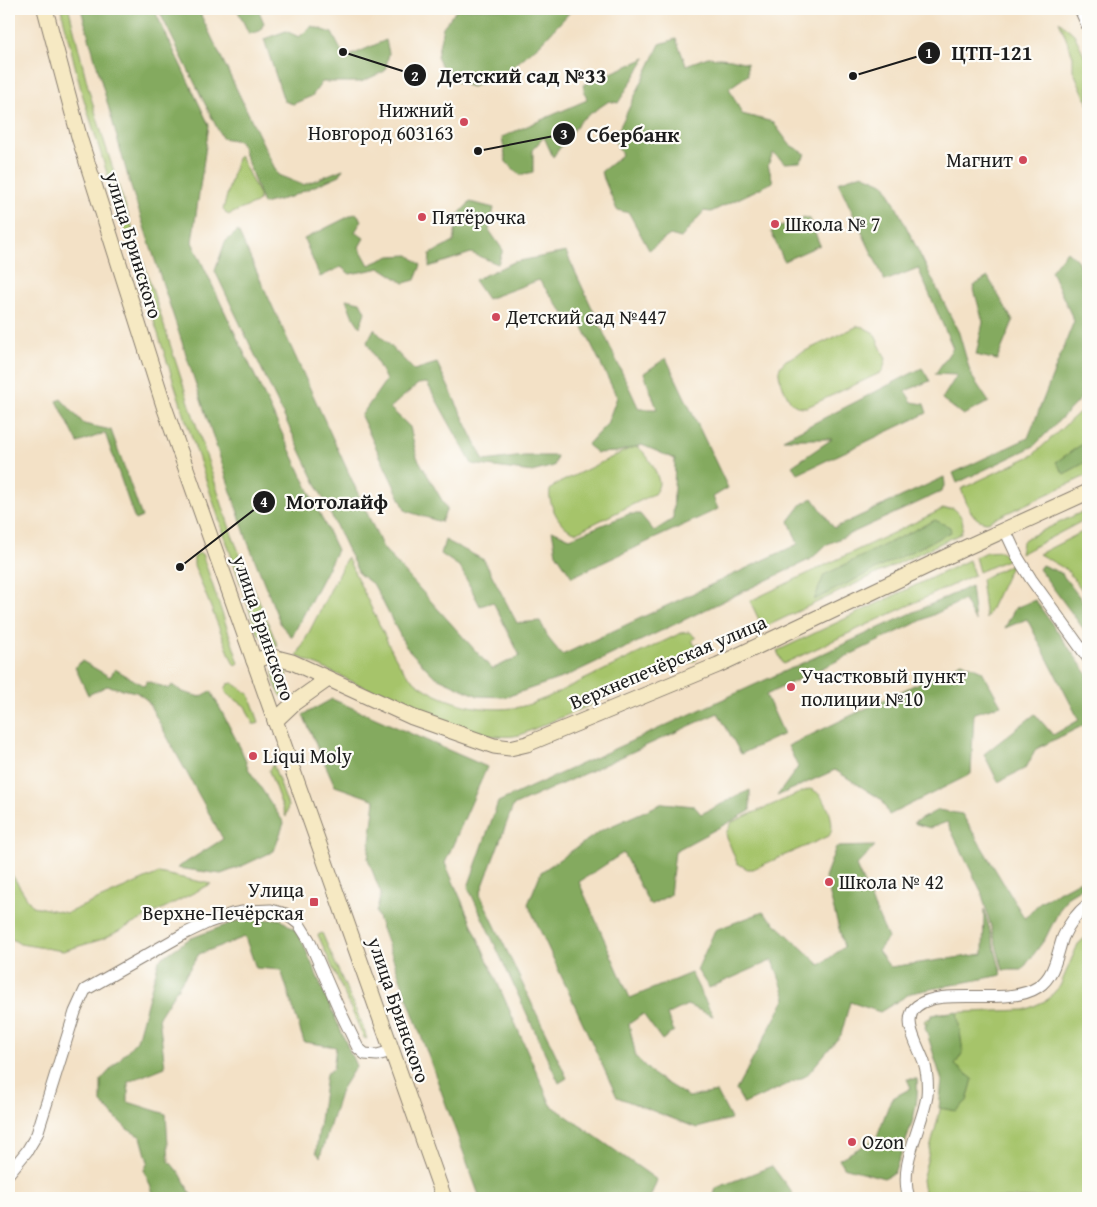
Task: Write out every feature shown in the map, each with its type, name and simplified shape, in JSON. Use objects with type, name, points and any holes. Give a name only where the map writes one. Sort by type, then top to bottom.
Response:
[{"type":"main road","name":"улица Бринского","points":[[45,9],[80,140],[156,382],[444,1198]]},
{"type":"main road","name":"Верхнепечёрская улица","points":[[254,661],[269,656],[292,662],[412,717],[494,746],[510,748],[535,741],[718,665],[1088,492]]},
{"type":"main road","points":[[275,720],[294,703],[328,679]]},
{"type":"street","points":[[1080,9],[1088,27]]},
{"type":"street","points":[[1005,530],[1018,558],[1031,579],[1088,658]]},
{"type":"street","points":[[908,1198],[906,1189],[908,1162],[924,1112],[928,1089],[924,1064],[910,1024],[910,1014],[915,1007],[923,1002],[938,998],[1014,995],[1028,992],[1038,987],[1046,980],[1055,964],[1063,937],[1070,923],[1088,904]]},
{"type":"street","points":[[9,1173],[27,1151],[37,1134],[75,1012],[85,990],[184,934],[224,917],[248,911],[271,910],[286,914],[299,924],[309,940],[339,1010],[358,1048],[365,1054],[377,1055],[392,1051]]},
{"type":"green space","points":[[61,9],[69,9],[89,91],[105,144],[232,535],[278,647],[266,641],[256,630],[132,253],[81,90]]},
{"type":"green space","points":[[81,9],[154,9],[209,125],[192,242],[337,550],[292,637],[281,625],[247,540],[130,184]]},
{"type":"green space","points":[[158,9],[198,9],[278,175],[303,185],[343,169],[340,175],[290,197],[263,204],[240,141],[222,138]]},
{"type":"green space","points":[[237,9],[258,9],[264,23],[260,31],[249,34]]},
{"type":"green space","points":[[457,9],[571,9],[571,11],[541,43],[508,71],[472,87],[448,79],[437,57],[443,27]]},
{"type":"green space","points":[[1059,21],[1074,34],[1088,63],[1088,104],[1073,70],[1073,56]]},
{"type":"green space","points":[[312,26],[332,33],[345,58],[386,40],[389,53],[385,71],[361,82],[322,82],[312,96],[293,104],[284,101],[264,39],[286,31],[299,37]]},
{"type":"green space","points":[[676,39],[686,65],[708,57],[731,59],[747,63],[748,75],[729,88],[742,114],[773,122],[790,145],[806,154],[800,162],[785,163],[773,153],[768,165],[773,182],[711,212],[704,211],[681,238],[670,235],[649,250],[629,213],[617,210],[601,172],[622,155],[614,139],[660,44]]},
{"type":"green space","points":[[646,58],[618,103],[609,101],[581,120],[553,157],[544,137],[533,149],[533,172],[520,175],[506,162],[502,137],[587,100],[583,85]]},
{"type":"green space","points":[[240,156],[259,195],[259,200],[228,215],[223,210],[237,158]]},
{"type":"green space","points":[[862,174],[885,184],[959,333],[971,375],[989,402],[963,415],[942,399],[957,375],[935,374],[953,348],[918,268],[885,281],[838,182]]},
{"type":"green space","points":[[470,202],[494,208],[489,230],[503,250],[498,264],[471,253],[429,267],[430,254],[454,242],[457,216]]},
{"type":"green space","points":[[356,213],[362,220],[355,232],[364,238],[359,247],[369,265],[390,256],[409,255],[421,265],[415,280],[404,283],[381,268],[350,274],[341,267],[320,277],[304,239]]},
{"type":"green space","points":[[803,217],[809,219],[820,245],[784,261],[771,232],[783,225],[796,227]]},
{"type":"green space","points":[[238,231],[383,548],[492,669],[520,656],[493,602],[480,606],[460,567],[441,554],[445,540],[484,560],[517,623],[540,621],[549,639],[562,655],[798,544],[789,521],[802,504],[813,498],[834,528],[944,477],[945,484],[941,492],[826,545],[811,559],[567,676],[506,697],[478,696],[434,676],[406,647],[374,585],[359,574],[215,271],[225,242]]},
{"type":"green space","points":[[1067,251],[1077,260],[1088,282],[1088,343],[1085,344],[1088,355],[1088,391],[1034,446],[957,483],[953,473],[1028,438],[1074,321],[1051,271]]},
{"type":"green space","points":[[566,252],[639,409],[657,409],[644,373],[666,358],[728,488],[713,497],[718,509],[572,577],[556,553],[552,530],[570,538],[629,514],[640,514],[654,531],[673,519],[675,459],[642,445],[617,452],[597,453],[587,445],[607,424],[617,397],[579,319],[565,315],[539,280],[487,299],[474,280],[514,262]]},
{"type":"green space","points":[[988,277],[1013,321],[997,360],[976,355],[983,322],[973,286]]},
{"type":"green space","points":[[346,299],[360,302],[365,312],[360,327],[352,315]]},
{"type":"green space","points":[[858,326],[874,333],[886,359],[883,370],[807,407],[797,406],[792,403],[779,373],[783,363]]},
{"type":"green space","points":[[374,329],[414,370],[437,363],[484,461],[524,456],[557,456],[554,466],[532,472],[472,464],[427,383],[418,384],[390,408],[410,427],[417,457],[447,509],[441,522],[406,511],[361,416],[386,380],[367,342]]},
{"type":"green space","points":[[922,368],[930,381],[905,391],[912,402],[924,404],[927,413],[798,474],[792,466],[832,439],[783,439]]},
{"type":"green space","points":[[61,399],[84,424],[111,430],[142,517],[135,520],[105,433],[78,443],[57,401]]},
{"type":"green space","points":[[1088,404],[1088,475],[988,522],[977,519],[970,511],[961,489],[1033,455]]},
{"type":"green space","points":[[1088,440],[1088,461],[1064,474],[1056,462]]},
{"type":"green space","points":[[637,447],[648,458],[658,479],[659,484],[654,494],[577,532],[571,531],[566,527],[553,509],[550,490],[555,485],[631,448]]},
{"type":"green space","points":[[953,508],[959,513],[963,523],[960,534],[763,628],[750,601],[943,509]]},
{"type":"green space","points":[[1088,509],[1088,518],[1020,554],[1022,543],[1025,539]]},
{"type":"green space","points":[[935,520],[950,527],[951,532],[814,600],[824,575]]},
{"type":"green space","points":[[1088,529],[1088,598],[1067,570],[1039,554]]},
{"type":"green space","points":[[1001,551],[1011,558],[979,572],[975,557],[987,552]]},
{"type":"green space","points":[[199,553],[202,554],[239,663],[235,665],[194,565],[194,557]]},
{"type":"green space","points":[[347,557],[402,668],[422,687],[459,704],[500,709],[525,705],[546,698],[681,633],[689,632],[696,638],[692,640],[695,646],[699,644],[700,654],[696,660],[520,735],[504,737],[467,730],[428,717],[297,656]]},
{"type":"green space","points":[[969,560],[974,575],[783,664],[777,651]]},
{"type":"green space","points":[[1012,564],[986,619],[981,579]]},
{"type":"green space","points":[[1042,565],[1061,573],[1088,608],[1088,635],[1039,569]]},
{"type":"green space","points":[[971,586],[975,621],[964,600],[766,695],[784,734],[741,754],[718,713],[513,806],[480,894],[567,1078],[559,1083],[468,887],[498,802]]},
{"type":"green space","points":[[1035,600],[1088,675],[1088,723],[1036,749],[1026,768],[998,782],[984,754],[1035,714],[1053,735],[1079,720],[1027,619],[1005,628],[1015,608]]},
{"type":"green space","points":[[82,661],[110,677],[115,669],[144,686],[147,681],[169,689],[172,685],[183,692],[200,697],[211,691],[241,749],[249,770],[284,823],[274,851],[221,874],[177,868],[223,839],[147,700],[136,692],[107,686],[88,695],[75,667]]},
{"type":"green space","points":[[962,662],[982,671],[1001,705],[974,713],[971,774],[889,815],[882,800],[835,770],[777,796],[798,767],[788,746]]},
{"type":"green space","points":[[279,664],[286,666],[289,698],[285,699],[279,693],[274,680],[274,667]]},
{"type":"green space","points":[[233,683],[249,694],[259,722],[257,724],[253,724],[245,706],[227,694],[225,689],[228,684]]},
{"type":"green space","points":[[332,699],[487,767],[445,863],[551,1105],[657,1180],[650,1198],[480,1198],[376,912],[381,894],[368,859],[375,800],[335,786],[303,715]]},
{"type":"green space","points":[[273,764],[288,806],[286,817],[269,771]]},
{"type":"green space","points":[[809,789],[820,795],[828,808],[832,824],[829,836],[753,869],[747,869],[737,863],[726,833],[732,822]]},
{"type":"green space","points":[[750,790],[750,811],[675,851],[670,895],[650,905],[623,853],[579,882],[630,998],[691,973],[713,1016],[687,1005],[667,1015],[674,1031],[662,1040],[643,1014],[629,1024],[636,1057],[655,1076],[689,1097],[717,1092],[731,1119],[697,1128],[617,1097],[528,904],[541,872],[602,830],[663,803],[694,806],[701,814]]},
{"type":"green space","points":[[938,810],[962,814],[1025,919],[1040,902],[1088,876],[1088,884],[1068,896],[1045,939],[1022,970],[1003,970],[981,891],[947,822],[930,828],[913,823]]},
{"type":"green space","points":[[875,846],[856,866],[888,938],[878,951],[890,967],[983,954],[984,909],[1002,975],[911,993],[880,1012],[850,1002],[841,1035],[806,1076],[744,1104],[736,1090],[786,998],[773,960],[709,988],[697,970],[715,930],[763,912],[820,965],[844,947],[825,877],[836,847]]},
{"type":"green space","points":[[9,870],[32,906],[67,913],[159,873],[211,884],[103,939],[63,951],[20,944],[9,937]]},
{"type":"green space","points":[[280,919],[298,932],[356,1066],[341,1090],[320,1157],[316,1152],[326,1074],[333,1069],[336,1047],[304,1042],[281,970],[256,968],[245,937],[199,954],[159,1017],[165,1067],[128,1082],[128,1102],[166,1114],[169,1161],[181,1175],[193,1198],[155,1198],[144,1170],[148,1162],[141,1137],[127,1129],[101,1103],[101,1080],[137,1040],[159,960],[189,939],[237,921]]},
{"type":"green space","points":[[322,933],[367,1039],[364,1038],[318,935]]},
{"type":"green space","points":[[1088,935],[1088,1198],[925,1198],[922,1180],[945,1091],[940,1061],[924,1021],[939,1013],[1025,1010],[1047,1000],[1060,986],[1078,944]]},
{"type":"green space","points":[[957,1011],[963,1052],[955,1065],[973,1079],[967,1101],[956,1111],[939,1108],[942,1081],[925,1027],[932,1015]]},
{"type":"green space","points":[[907,1079],[917,1079],[916,1103],[911,1127],[894,1173],[884,1178],[843,1167],[839,1159],[876,1139],[891,1099],[911,1088]]},
{"type":"green space","points":[[772,1166],[793,1194],[784,1198],[713,1198],[716,1188]]},
{"type":"place","name":"Детский сад №33","points":[[343,52]]},
{"type":"place","name":"ЦТП-121","points":[[853,76]]},
{"type":"place","name":"Нижний Новгород 603163","points":[[464,122]]},
{"type":"place","name":"Сбербанк","points":[[478,151]]},
{"type":"place","name":"Магнит","points":[[1023,160]]},
{"type":"place","name":"Пятёрочка","points":[[422,217]]},
{"type":"place","name":"Школа № 7","points":[[775,224]]},
{"type":"place","name":"Детский сад №447","points":[[496,317]]},
{"type":"place","name":"Мотолайф","points":[[180,567]]},
{"type":"place","name":"Участковый пункт полиции №10","points":[[791,687]]},
{"type":"place","name":"Liqui Moly","points":[[253,756]]},
{"type":"place","name":"Школа № 42","points":[[829,882]]},
{"type":"place","name":"Улица Верхне-Печёрская","points":[[314,902]]},
{"type":"place","name":"Ozon","points":[[852,1142]]}]
